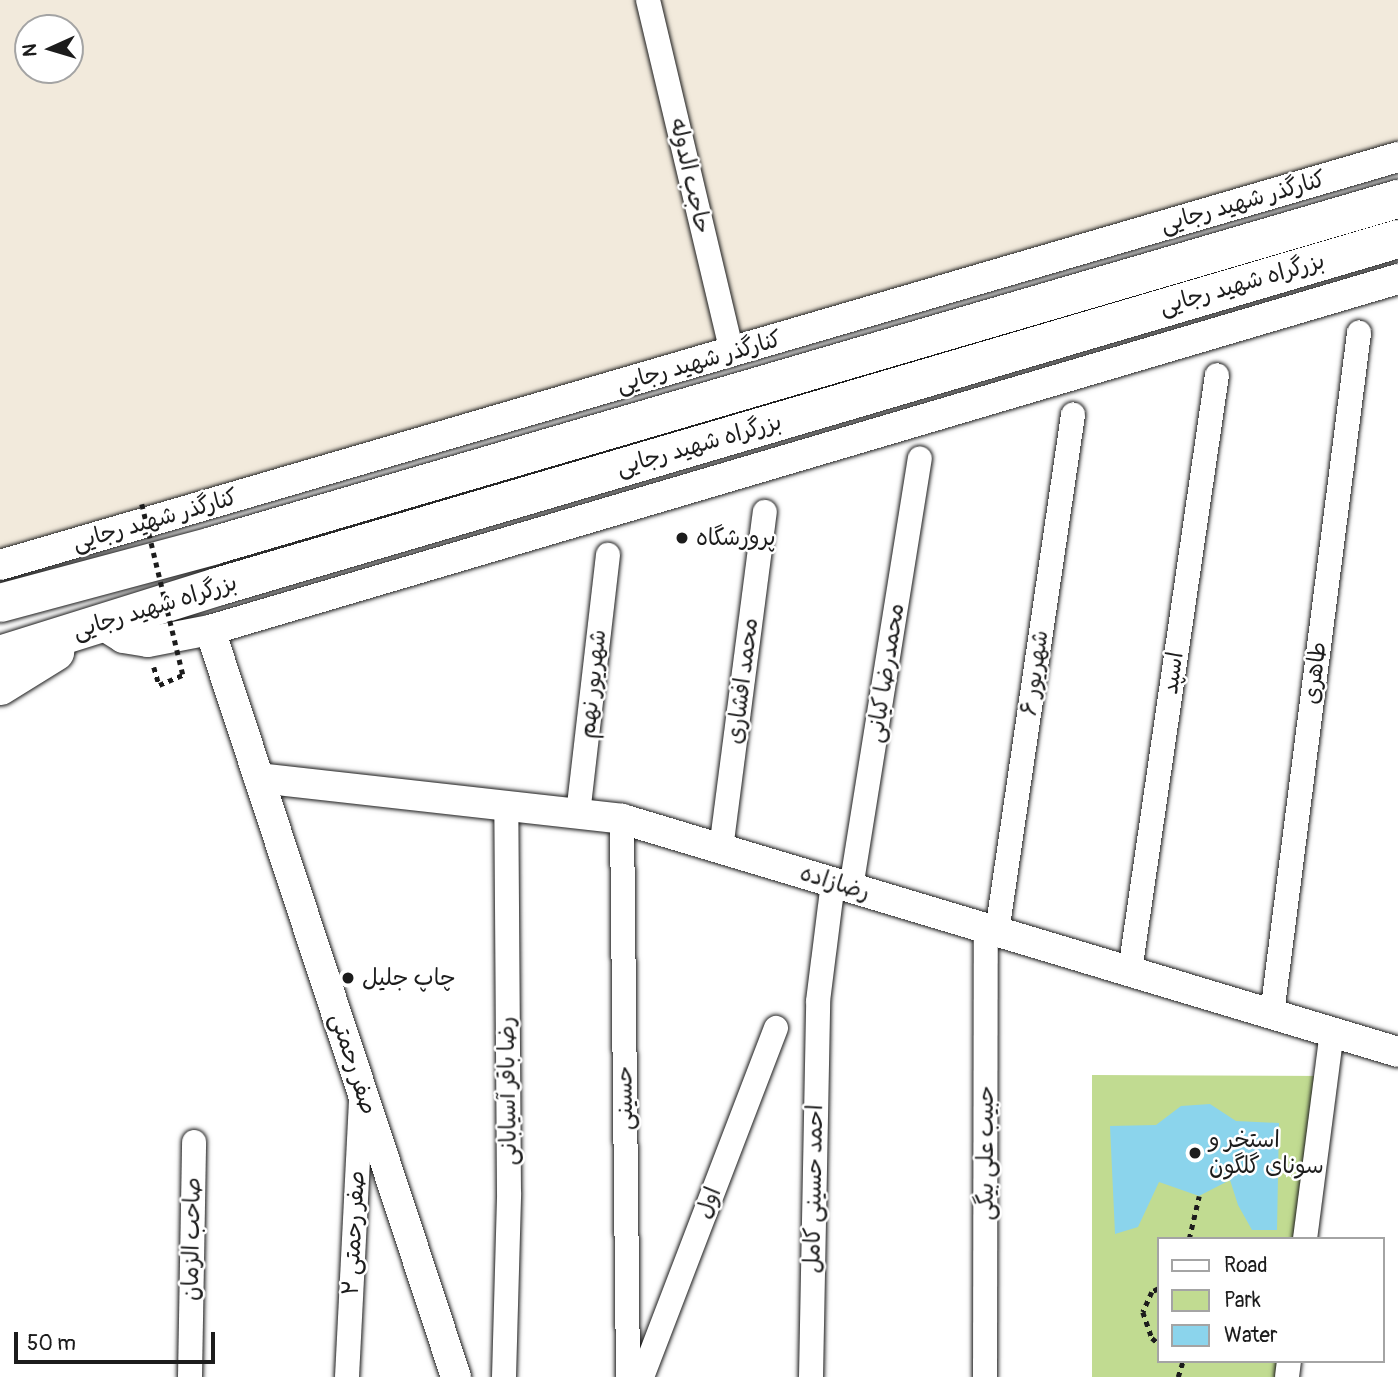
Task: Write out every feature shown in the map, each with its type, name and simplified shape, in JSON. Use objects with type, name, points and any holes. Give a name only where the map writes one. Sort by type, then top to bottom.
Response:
[{"type":"highway","name":"بزرگراه شهید رجایی","points":[[0,603],[212,546],[1398,199]]},
{"type":"highway","name":"بزرگراه شهید رجایی","points":[[0,655],[1398,239]]},
{"type":"highway","points":[[0,686],[101,624]]},
{"type":"street","name":"حاجب الدوله","points":[[648,0],[732,352]]},
{"type":"street","name":"کنارگذر شهید رجایی","points":[[0,565],[1398,157]]},
{"type":"street","points":[[101,624],[123,638],[148,642],[210,631],[1398,279]]},
{"type":"street","name":"طاهری","points":[[1272,1014],[1359,333]]},
{"type":"street","name":"اسپد","points":[[1130,971],[1217,375]]},
{"type":"street","name":"شهریور ۶","points":[[992,930],[1073,415]]},
{"type":"street","name":"محمدرضا کیانی","points":[[842,885],[920,459]]},
{"type":"street","name":"محمد افشاری","points":[[721,849],[765,512]]},
{"type":"street","name":"شهریور نهم","points":[[578,814],[608,555]]},
{"type":"street","name":"صفر رحمتی","points":[[210,631],[456,1377]]},
{"type":"street","name":"رضازاده","points":[[259,778],[622,819],[1398,1052]]},
{"type":"street","name":"رضا باقر آسیابانی","points":[[503,1377],[509,1193],[506,806]]},
{"type":"street","name":"حسینی","points":[[622,819],[628,1377]]},
{"type":"street","name":"احمد حسینی کامل","points":[[811,1377],[818,1001],[842,885]]},
{"type":"street","name":"حبیب علی بیگی","points":[[985,1377],[992,930]]},
{"type":"street","name":"اول","points":[[642,1377],[776,1028]]},
{"type":"street","points":[[1305,1237],[1332,1032]]},
{"type":"street","name":"صفر رحمتی ۲","points":[[347,1377],[362,1089]]},
{"type":"street","name":"صاحب الزمان","points":[[190,1377],[194,1142]]},
{"type":"path","points":[[142,504],[183,675],[159,685]]},
{"type":"path","points":[[1189,1237],[1199,1195]]},
{"type":"path","points":[[1156,1290],[1152,1292],[1143,1312],[1152,1338],[1156,1341]]},
{"type":"shaded area","points":[[0,0],[1398,0],[1398,142],[0,560]]},
{"type":"green space","points":[[1092,1075],[1330,1076],[1313,1237],[1156,1237],[1156,1363],[1300,1363],[1298,1377],[1092,1377]]},
{"type":"water","name":"استخر و سونای گلگون","points":[[1210,1104],[1236,1121],[1279,1123],[1277,1230],[1252,1230],[1238,1205],[1230,1180],[1199,1196],[1159,1182],[1138,1227],[1115,1234],[1110,1126],[1156,1125],[1181,1106]]},
{"type":"place","name":"پرورشگاه","points":[[682,538]]},
{"type":"place","name":"چاپ جلیل","points":[[348,978]]},
{"type":"place","name":"استخر و سونای گلگون","points":[[1195,1153]]}]
